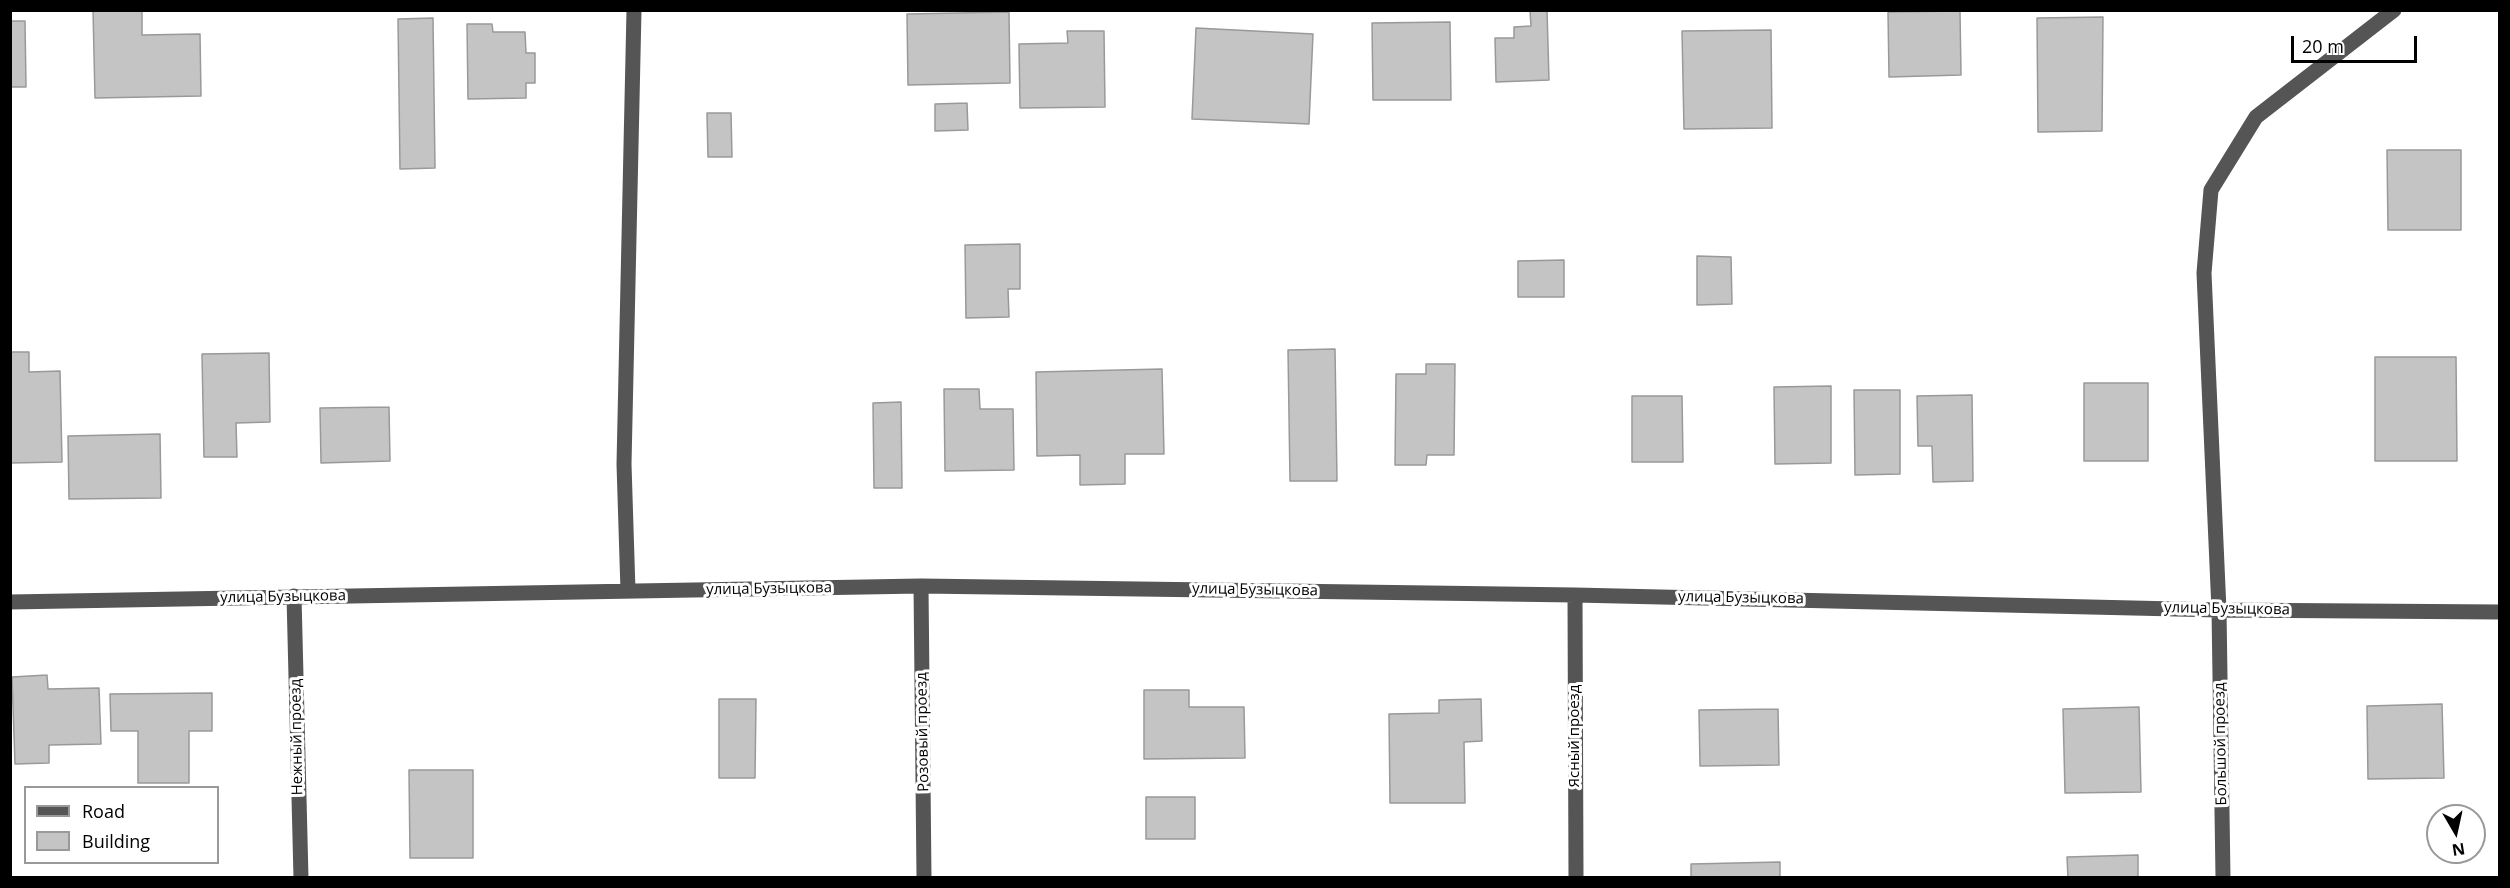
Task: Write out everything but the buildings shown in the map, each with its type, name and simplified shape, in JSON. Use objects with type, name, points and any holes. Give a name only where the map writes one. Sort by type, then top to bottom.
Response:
[{"type":"street","points":[[628,591],[624,464],[634,10]]},
{"type":"street","name":"Большой проезд","points":[[2223,878],[2219,610],[2204,273],[2211,190],[2256,117],[2394,10]]},
{"type":"street","name":"улица Бузыцкова","points":[[10,602],[921,586],[1575,595],[2219,610],[2499,612]]},
{"type":"street","name":"Розовый проезд","points":[[921,586],[924,878]]},
{"type":"street","name":"Ясный проезд","points":[[1575,595],[1576,878]]},
{"type":"street","name":"Нежный проезд","points":[[294,596],[301,878]]}]
